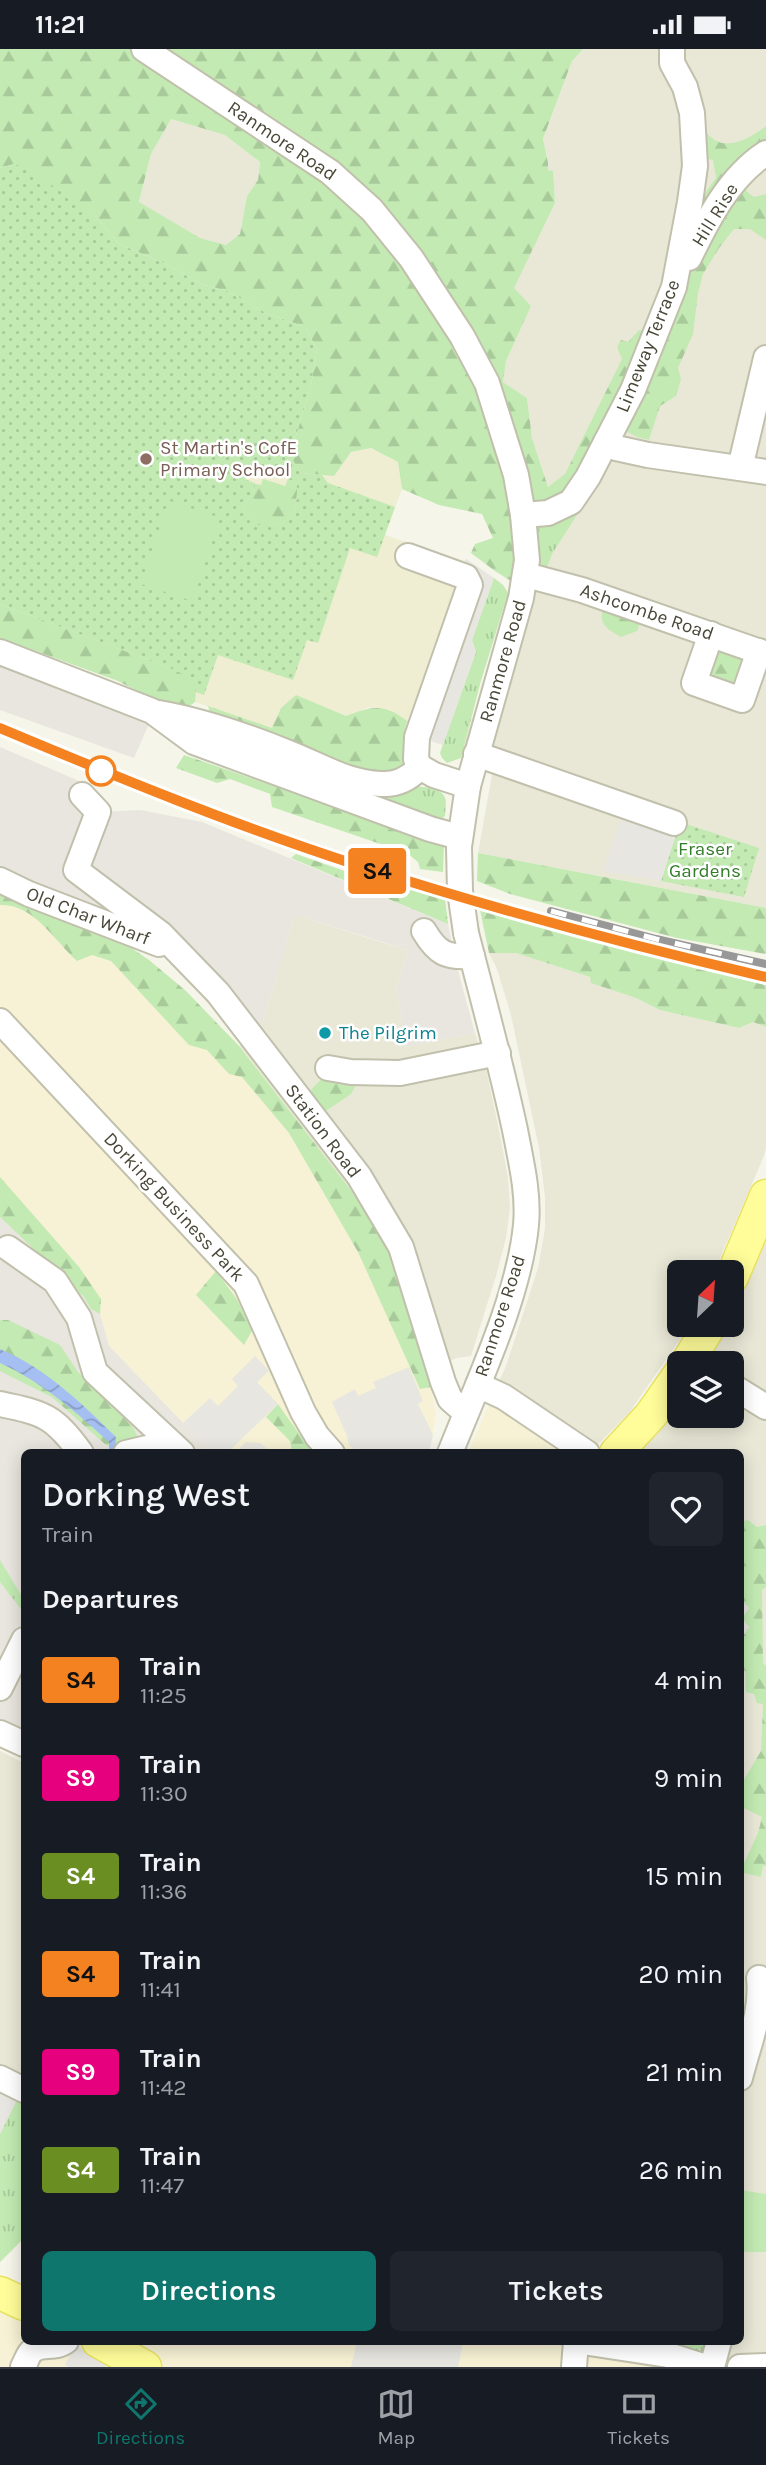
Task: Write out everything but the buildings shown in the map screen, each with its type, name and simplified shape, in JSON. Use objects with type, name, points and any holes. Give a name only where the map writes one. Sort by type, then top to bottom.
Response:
[{"type":"main road","points":[[739,1260],[766,1196]]},
{"type":"main road","points":[[620,1449],[667,1393]]},
{"type":"street","name":"Ranmore Road","points":[[144,49],[330,172],[372,210],[411,258],[461,335],[487,383],[516,475],[523,515],[526,575],[476,754],[459,842],[460,891],[469,945],[498,1053],[522,1169],[526,1224],[514,1282],[466,1413]]},
{"type":"street","name":"Limeway Terrace","points":[[523,515],[548,513],[571,502],[588,477],[633,390],[674,287],[695,166],[692,113],[685,87],[672,63],[672,49]]},
{"type":"street","name":"Hill Rise","points":[[674,287],[703,229],[729,189],[749,164],[766,153]]},
{"type":"street","points":[[740,468],[766,358]]},
{"type":"street","points":[[607,442],[616,448],[766,472]]},
{"type":"street","points":[[408,556],[466,577],[470,585],[418,737],[416,758],[420,767],[434,775],[468,786]]},
{"type":"street","name":"Ashcombe Road","points":[[526,575],[582,590],[762,653]]},
{"type":"street","points":[[710,634],[694,683],[717,692],[742,700],[762,653]]},
{"type":"street","points":[[0,652],[152,711],[195,720],[353,780],[383,784],[399,781],[411,776],[420,767]]},
{"type":"street","points":[[152,711],[194,742],[459,842]]},
{"type":"street","points":[[476,754],[674,823]]},
{"type":"street","name":"Station Road","points":[[82,795],[98,812],[76,870],[161,935],[195,968],[218,993],[359,1176],[401,1247],[443,1382],[450,1399],[466,1413]]},
{"type":"street","name":"Old Char Wharf","points":[[0,880],[29,894],[176,951]]},
{"type":"street","points":[[424,931],[434,947],[453,958],[469,945]]},
{"type":"street","name":"Dorking Business Park","points":[[0,1021],[246,1284],[303,1412],[328,1449]]},
{"type":"street","points":[[328,1067],[351,1072],[400,1073],[498,1053]]},
{"type":"street","points":[[8,1248],[55,1281],[79,1318],[95,1372],[178,1449]]},
{"type":"street","points":[[478,1385],[504,1397],[581,1449]]},
{"type":"street","points":[[744,1393],[766,1407]]},
{"type":"street","points":[[0,1404],[40,1413],[64,1429],[78,1449]]},
{"type":"street","points":[[452,1449],[466,1413]]},
{"type":"street","points":[[0,1688],[21,1646]]},
{"type":"street","points":[[0,1733],[21,1743]]},
{"type":"street","points":[[744,2064],[761,1992],[758,1978]]},
{"type":"street","points":[[0,2078],[21,2088]]},
{"type":"street","points":[[23,2367],[32,2350],[41,2346],[60,2345]]},
{"type":"street","points":[[574,2367],[576,2345]]},
{"type":"street","points":[[602,2345],[668,2355],[706,2367]]},
{"type":"street","points":[[712,2367],[718,2345]]},
{"type":"street","points":[[740,2367],[766,2366]]},
{"type":"shaded area","points":[[583,49],[766,49],[766,908],[478,853],[492,775],[492,736],[541,568],[526,507],[553,502],[532,438],[527,398],[503,382],[506,361],[531,306],[513,288],[555,203],[552,171],[548,170],[543,140],[572,61]]},
{"type":"shaded area","points":[[171,119],[225,135],[260,162],[258,180],[247,196],[240,234],[226,245],[200,238],[139,203],[151,154]]},
{"type":"shaded area","name":"St Martin's CofE Primary School","points":[[0,168],[351,452],[371,448],[398,462],[402,489],[385,535],[464,561],[466,559],[503,585],[508,593],[480,684],[464,752],[404,732],[370,707],[346,716],[296,696],[281,708],[272,728],[195,702],[196,680],[0,604]]},
{"type":"shaded area","points":[[466,559],[494,578],[472,640],[476,652],[443,745],[404,732]]},
{"type":"shaded area","points":[[0,660],[151,719],[134,758],[0,710]]},
{"type":"shaded area","points":[[0,747],[93,787],[90,792],[102,812],[140,810],[202,822],[448,924],[475,1033],[406,1047],[396,988],[409,951],[295,915],[261,1027],[196,950],[121,894],[104,918],[0,887]]},
{"type":"shaded area","points":[[623,813],[676,835],[661,881],[603,871]]},
{"type":"shaded area","points":[[0,887],[149,960],[186,991],[239,1046],[350,1189],[428,1369],[436,1416],[430,1449],[267,1449],[260,1443],[246,1442],[239,1449],[208,1449],[109,1346],[100,1314],[91,1309],[84,1297],[0,1217]]},
{"type":"shaded area","points":[[295,915],[409,951],[396,988],[406,1047],[475,1033],[485,1063],[498,1125],[508,1177],[510,1208],[506,1238],[496,1276],[471,1356],[457,1358],[428,1369],[350,1189],[239,1046],[261,1027]]},
{"type":"shaded area","points":[[489,953],[516,953],[590,977],[592,983],[636,998],[660,1010],[739,1028],[753,1022],[766,1027],[766,1149],[761,1163],[719,1260],[667,1260],[667,1337],[682,1337],[672,1351],[667,1351],[667,1358],[629,1413],[593,1449],[588,1449],[497,1386],[538,1268],[545,1229],[545,1197],[539,1148],[511,1015],[497,969]]},
{"type":"shaded area","points":[[0,1217],[84,1297],[91,1309],[100,1314],[109,1346],[208,1449],[21,1449],[21,1735],[0,1725]]},
{"type":"shaded area","points":[[766,1242],[766,2367],[687,2367],[552,2345],[744,2345],[744,1449],[642,1449],[667,1418],[667,1428],[744,1428],[744,1351],[714,1351],[721,1337],[744,1337],[744,1291]]},
{"type":"shaded area","points":[[255,1356],[269,1371],[257,1382],[278,1404],[231,1449],[208,1449],[183,1423],[210,1398],[218,1406],[238,1386],[232,1379]]},
{"type":"shaded area","points":[[409,1367],[423,1401],[418,1404],[433,1435],[430,1449],[353,1449],[349,1445],[332,1402],[355,1389],[358,1396],[376,1388],[373,1382]]},
{"type":"shaded area","points":[[497,1386],[584,1449],[470,1449]]},
{"type":"shaded area","points":[[246,1442],[260,1443],[267,1449],[239,1449]]},
{"type":"shaded area","points":[[744,1621],[749,1627],[744,1634]]},
{"type":"shaded area","points":[[0,1751],[21,1762],[21,2241],[0,2262]]},
{"type":"shaded area","points":[[0,2086],[19,2096],[0,2134]]},
{"type":"shaded area","points":[[0,2301],[21,2311],[21,2345],[556,2345],[687,2367],[0,2367]]},
{"type":"shaded area","points":[[75,2345],[107,2362],[105,2367],[65,2365]]},
{"type":"shaded area","points":[[356,2345],[462,2345],[458,2367],[351,2367]]},
{"type":"green space","points":[[0,49],[583,49],[572,61],[543,139],[548,170],[553,171],[555,203],[514,288],[531,306],[506,361],[503,382],[527,398],[532,438],[548,487],[565,474],[622,359],[617,347],[621,340],[628,342],[639,330],[646,332],[636,362],[567,493],[515,540],[511,581],[471,553],[475,544],[493,538],[482,514],[439,505],[402,489],[398,462],[371,448],[351,452],[334,476],[301,473],[290,456],[311,385],[317,349],[305,327],[266,313],[227,291],[201,284],[166,264],[119,244],[95,216],[14,164],[0,168]],"holes":[[[171,119],[225,135],[260,162],[258,180],[247,196],[240,234],[226,245],[200,238],[139,202],[151,154]]]},
{"type":"green space","points":[[766,126],[766,164],[758,169],[746,191],[754,197],[766,194],[766,240],[750,229],[734,229],[719,248],[703,274],[693,334],[678,368],[681,379],[676,396],[660,406],[649,440],[637,437],[626,431],[628,419],[683,299],[686,280],[694,263],[693,209],[716,178],[713,160],[698,157],[703,128],[721,143],[735,143]]},
{"type":"green space","name":"St Martin's CofE Primary School","points":[[14,164],[32,171],[95,216],[119,244],[166,264],[201,284],[227,291],[266,313],[305,327],[317,349],[311,385],[290,456],[301,473],[322,475],[328,483],[395,507],[377,557],[350,548],[318,643],[307,640],[293,680],[218,655],[204,695],[196,692],[196,680],[170,668],[0,604],[0,168]],"holes":[[[265,464],[290,473],[288,479],[297,482],[297,495],[296,505],[289,519],[275,524],[252,525],[243,509],[256,484],[245,479],[248,470],[261,474]]]},
{"type":"green space","points":[[263,479],[285,486],[288,479],[297,482],[296,505],[289,519],[275,524],[252,525],[243,509],[256,484],[261,485]]},
{"type":"green space","points":[[170,501],[220,518],[192,601],[141,584]]},
{"type":"green space","points":[[582,507],[552,554],[547,567],[539,565],[535,531],[540,525]]},
{"type":"green space","points":[[494,578],[508,593],[461,758],[447,763],[440,753],[476,652],[472,640]]},
{"type":"green space","points":[[0,604],[197,680],[195,702],[184,710],[171,709],[118,681],[0,638]]},
{"type":"green space","points":[[607,608],[641,620],[637,631],[621,637],[609,630],[602,616],[602,611]]},
{"type":"green space","points":[[719,650],[748,663],[743,681],[733,684],[717,678],[704,668],[706,659]]},
{"type":"green space","points":[[296,695],[346,716],[371,708],[384,709],[399,715],[407,721],[404,732],[408,734],[404,746],[404,766],[381,777],[211,717],[208,706],[272,728],[281,708]]},
{"type":"green space","points":[[184,755],[444,844],[443,872],[420,869],[418,862],[407,853],[272,807],[270,794],[230,779],[217,783],[176,768]]},
{"type":"green space","points":[[345,785],[435,789],[445,798],[445,816],[441,819],[422,815]]},
{"type":"green space","name":"Fraser Gardens","points":[[680,822],[759,848],[744,897],[661,881]]},
{"type":"green space","points":[[478,853],[766,908],[766,954],[677,938],[510,894],[477,881]]},
{"type":"green space","points":[[296,854],[353,874],[392,882],[445,898],[448,924],[291,858]]},
{"type":"green space","points":[[0,887],[124,943],[186,991],[239,1046],[350,1189],[391,1253],[428,1369],[431,1387],[420,1389],[358,1252],[289,1133],[242,1077],[229,1074],[207,1050],[189,1045],[111,961],[92,955],[77,961],[33,917],[12,906],[0,905]]},
{"type":"green space","points":[[480,910],[609,946],[766,985],[766,1027],[753,1022],[739,1028],[660,1010],[636,998],[591,983],[590,977],[516,953],[489,953]]},
{"type":"green space","points":[[327,1073],[343,1077],[355,1087],[351,1094],[320,1115],[308,1093]]},
{"type":"green space","points":[[0,1177],[79,1267],[101,1299],[100,1314],[91,1309],[84,1297],[0,1217]]},
{"type":"green space","points":[[216,1271],[236,1298],[253,1329],[244,1345],[196,1295]]},
{"type":"green space","points":[[0,1320],[8,1320],[60,1345],[78,1372],[132,1426],[140,1441],[121,1448],[106,1445],[52,1397],[0,1371]]},
{"type":"green space","points":[[278,1404],[310,1449],[291,1449],[290,1441],[266,1417]]},
{"type":"green space","points":[[748,1520],[757,1527],[766,1525],[766,1587],[762,1590],[763,1663],[766,1666],[766,1866],[763,1866],[761,1877],[744,1873],[744,1863],[762,1817],[744,1808],[744,1779],[761,1751],[763,1704],[757,1703],[754,1694],[746,1692],[744,1634],[749,1627],[744,1621],[744,1615],[749,1608],[744,1603],[744,1521]]},
{"type":"green space","points":[[0,1560],[21,1595],[21,1609],[0,1582]]},
{"type":"green space","points":[[16,2101],[21,2104],[21,2241],[0,2262],[0,2134]]},
{"type":"green space","points":[[744,2191],[766,2194],[766,2252],[744,2252]]},
{"type":"green space","points":[[675,2345],[711,2345],[707,2353]]},
{"type":"water","points":[[0,1349],[48,1376],[116,1437],[115,1449],[109,1449],[109,1442],[57,1398],[0,1363]]},
{"type":"railway","points":[[0,728],[132,783],[357,865],[560,925],[766,977]]},
{"type":"railway","points":[[551,911],[766,964]]},
{"type":"train","name":"S4","points":[[0,728],[107,773],[355,864],[654,951],[766,977]]},
{"type":"place","name":"St Martin's CofE Primary School","points":[[146,459]]},
{"type":"place","name":"The Pilgrim","points":[[325,1033]]}]
